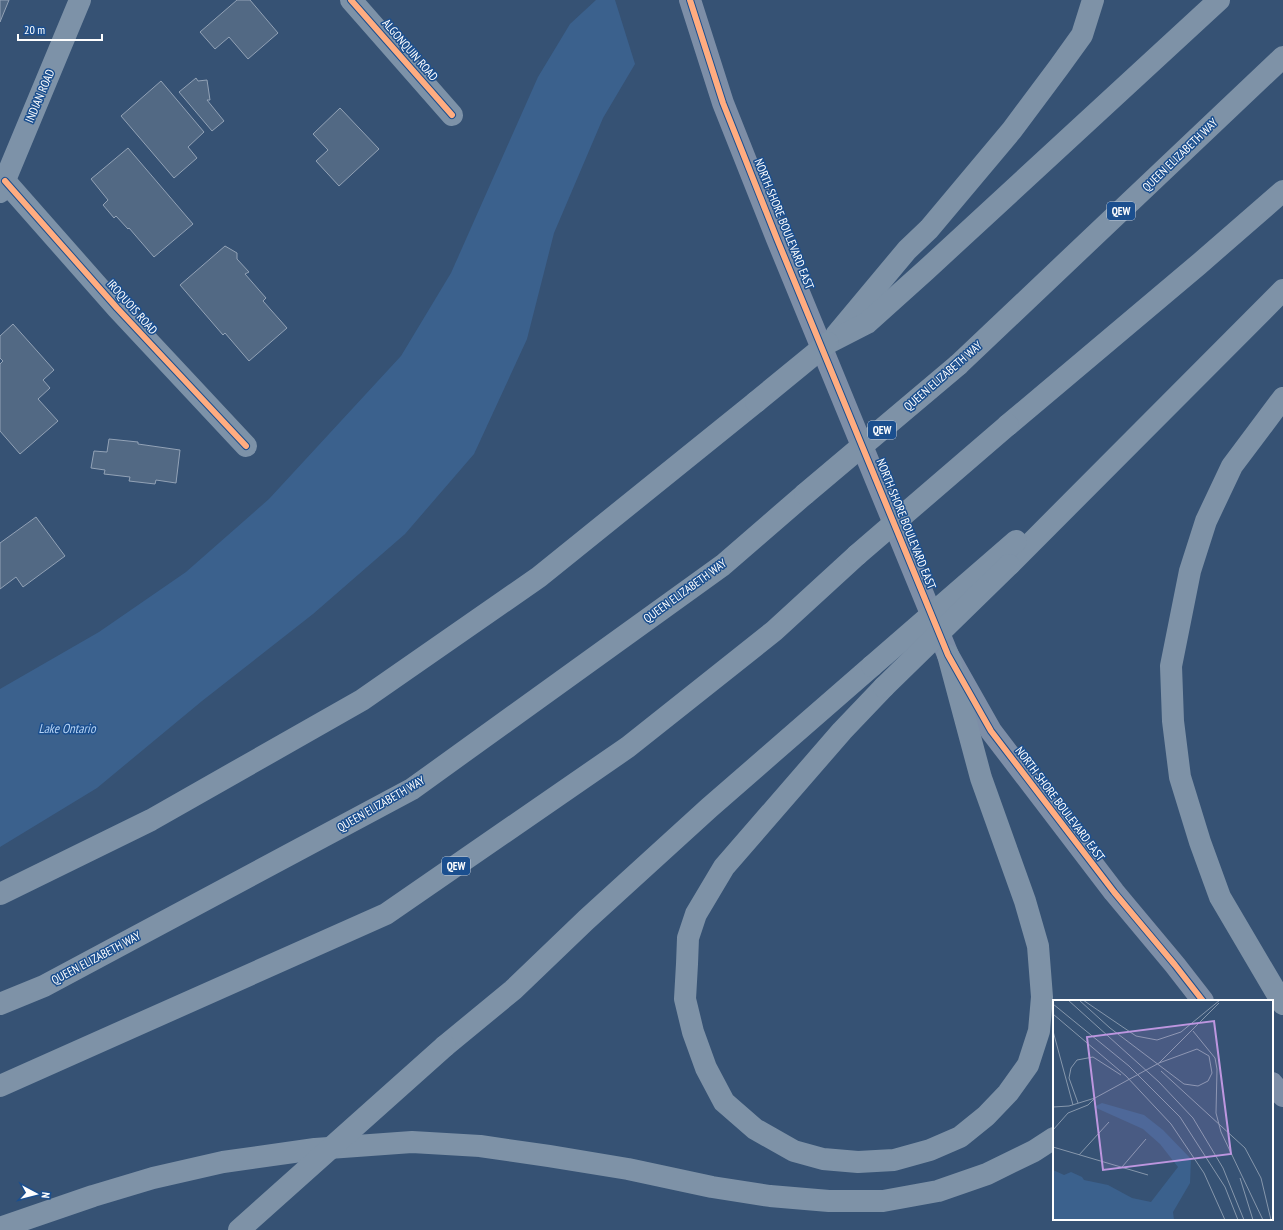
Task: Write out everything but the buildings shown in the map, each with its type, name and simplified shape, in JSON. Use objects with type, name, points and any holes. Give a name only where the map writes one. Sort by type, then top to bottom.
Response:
[{"type":"highway","points":[[0,894],[151,820],[362,700],[539,577],[756,402],[828,343],[907,250],[929,229],[1012,130],[1082,36],[1093,0]]},
{"type":"highway","points":[[828,343],[867,323],[1219,0]]},
{"type":"highway","name":"QUEEN ELIZABETH WAY","points":[[0,1004],[44,986],[412,789],[723,565],[958,366],[1283,56]]},
{"type":"highway","name":"QEW","points":[[0,1086],[386,914],[628,747],[774,631],[857,555],[1283,191]]},
{"type":"highway","points":[[948,655],[982,778],[1025,901],[1038,946],[1042,997],[1039,1031],[1028,1065],[1008,1093],[986,1116],[960,1137],[930,1150],[894,1160],[858,1162],[823,1159],[794,1151],[754,1129],[724,1102],[706,1068],[685,999],[688,938],[696,914],[724,867],[842,730],[1283,290]]},
{"type":"highway","points":[[1283,398],[1232,466],[1206,521],[1190,571],[1170,666],[1173,720],[1180,777],[1200,842],[1220,897],[1283,1004]]},
{"type":"highway","points":[[239,1230],[445,1046],[513,990],[592,914],[709,808],[1152,422]]},
{"type":"highway","points":[[0,1228],[93,1196],[153,1178],[223,1162],[315,1149],[412,1142],[480,1146],[549,1156],[712,1187],[770,1196],[829,1201],[883,1201],[938,1191],[987,1174],[1034,1151],[1053,1139]]},
{"type":"main road","name":"NORTH SHORE BOULEVARD EAST","points":[[687,4],[723,103],[777,239],[948,655],[991,731],[1114,892],[1202,1000]]},
{"type":"main road","points":[[1273,1084],[1283,1096]]},
{"type":"street","name":"INDIAN ROAD","points":[[2,187],[80,0]]},
{"type":"street","name":"ALGONQUIN ROAD","points":[[351,0],[452,116]]},
{"type":"street","name":"IROQUOIS ROAD","points":[[2,187],[246,446]]},
{"type":"water","name":"Lake Ontario","points":[[596,0],[615,0],[635,64],[603,118],[554,233],[527,339],[474,454],[405,534],[313,614],[202,701],[97,788],[0,847],[0,689],[99,632],[186,572],[269,499],[401,356],[451,273],[538,77],[570,24]]},
{"type":"cycle path","points":[[351,0],[452,115]]},
{"type":"cycle path","points":[[690,0],[723,103],[777,239],[948,655],[991,731],[1114,892],[1202,1000]]},
{"type":"cycle path","points":[[5,181],[117,308],[246,446]]}]
